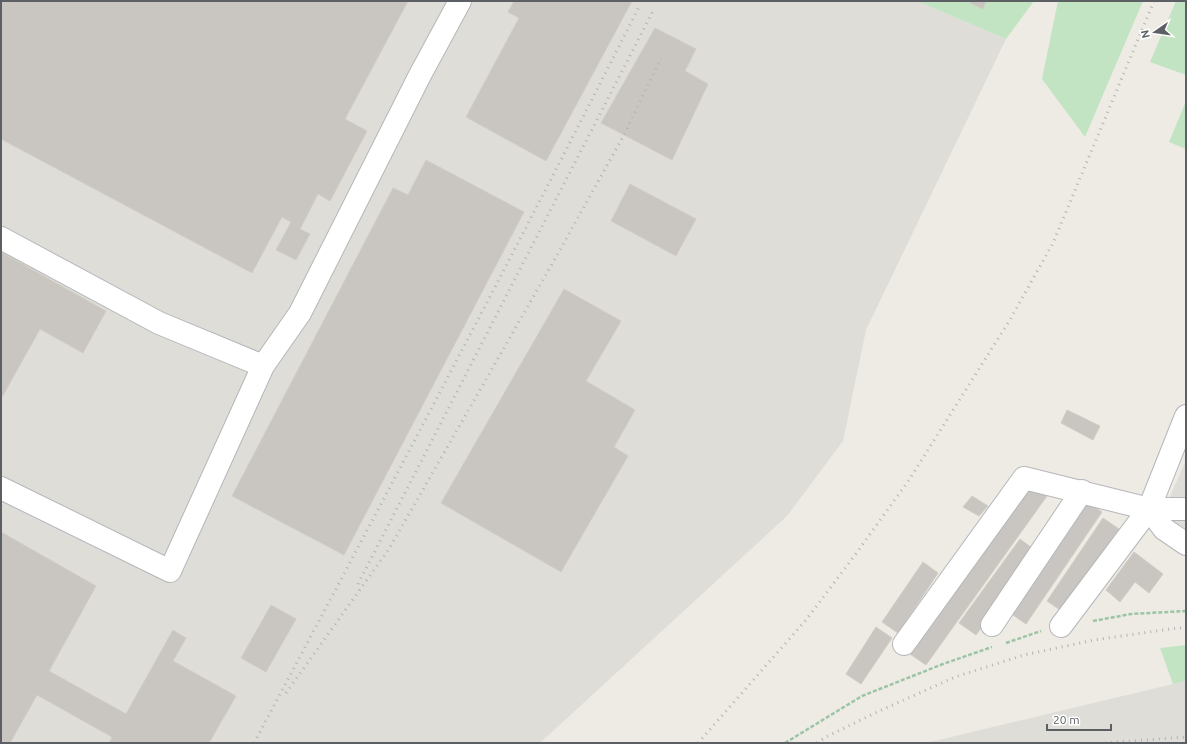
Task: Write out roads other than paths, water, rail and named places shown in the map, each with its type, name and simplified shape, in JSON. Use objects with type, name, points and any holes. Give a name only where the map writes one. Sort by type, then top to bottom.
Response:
[{"type":"lane","points":[[1,488],[170,572],[263,366],[300,313],[420,75],[460,1]]},
{"type":"lane","points":[[1,238],[159,323],[263,366]]},
{"type":"lane","points":[[1061,626],[1149,509],[1186,416]]},
{"type":"lane","points":[[904,644],[1024,478],[1082,491],[1149,509],[1186,509]]},
{"type":"lane","points":[[992,625],[1082,491]]},
{"type":"lane","points":[[1149,509],[1164,529],[1186,544]]},
{"type":"railway","points":[[698,743],[806,620],[855,555],[909,480],[1011,318],[1053,243],[1154,1]]},
{"type":"railway","points":[[254,743],[497,284],[639,7]]},
{"type":"railway","points":[[358,584],[653,11]]},
{"type":"railway","points":[[286,693],[389,549],[624,135],[661,58]]},
{"type":"railway","points":[[817,743],[875,713],[955,677],[1024,655],[1094,640],[1186,628]]},
{"type":"railway","points":[[1105,743],[1186,737]]}]
